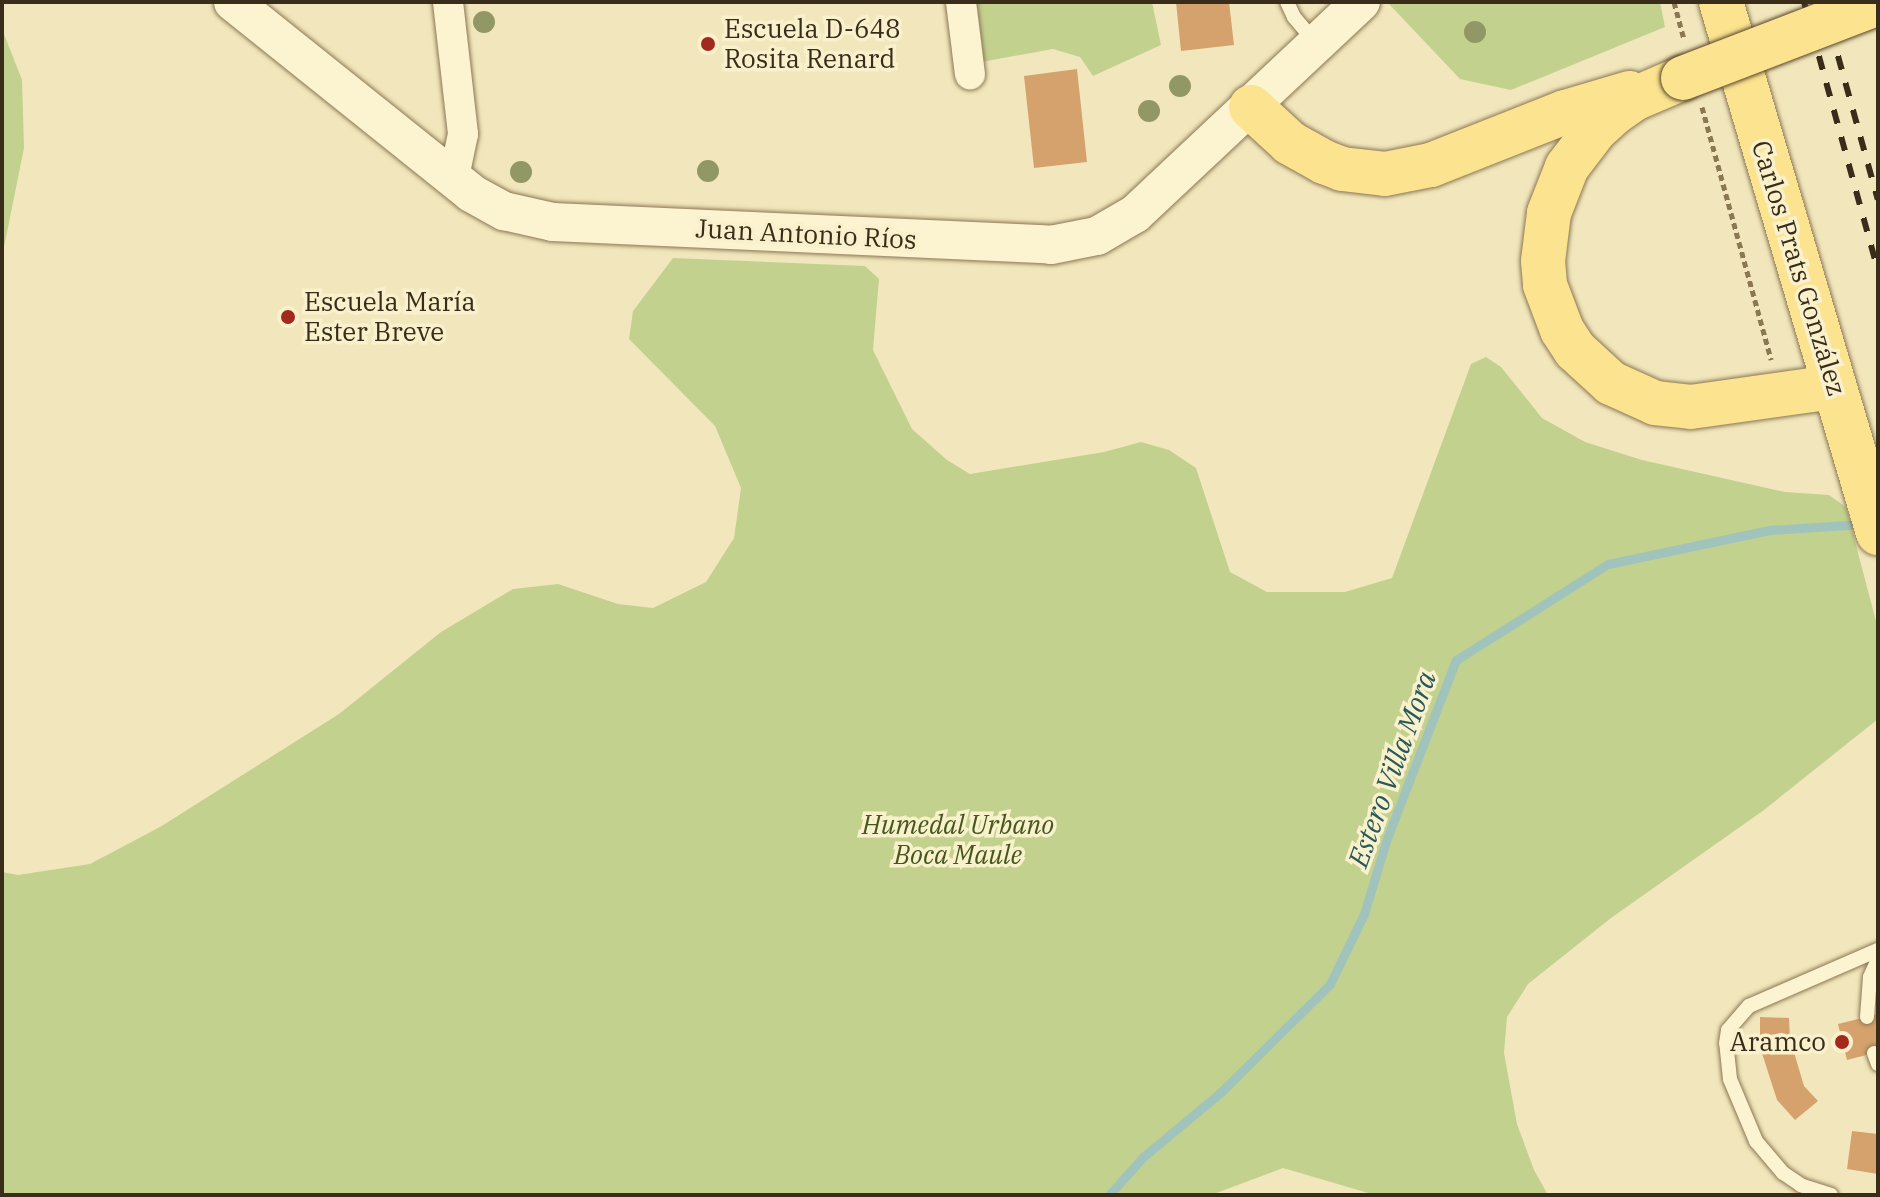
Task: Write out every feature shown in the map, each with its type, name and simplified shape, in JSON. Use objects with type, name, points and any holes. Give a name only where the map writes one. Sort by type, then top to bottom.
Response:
[{"type":"main road","name":"Carlos Prats González","points":[[1721,2],[1878,533]]},
{"type":"main road","points":[[1251,107],[1290,143],[1324,162],[1342,169],[1385,174],[1431,165],[1565,112],[1681,77],[1878,3]]},
{"type":"main road","points":[[1681,77],[1634,99],[1596,129],[1567,167],[1549,213],[1543,261],[1552,308],[1575,350],[1611,383],[1655,403],[1691,407],[1834,387]]},
{"type":"street","name":"Juan Antonio Ríos","points":[[233,2],[483,202],[504,211],[553,222],[1051,245],[1097,236],[1135,214],[1361,2]]},
{"type":"street","points":[[448,2],[463,134],[454,177]]},
{"type":"street","points":[[961,2],[970,74]]},
{"type":"lane","points":[[1287,2],[1294,17],[1317,44]]},
{"type":"lane","points":[[1831,1195],[1801,1185],[1783,1173],[1756,1141],[1736,1102],[1730,1079],[1726,1043],[1728,1030],[1749,1006],[1878,950]]},
{"type":"lane","points":[[1867,1017],[1870,977],[1878,959]]},
{"type":"path","points":[[1674,2],[1681,77],[1781,396]]},
{"type":"green space","points":[[968,2],[1152,2],[1161,45],[1093,76],[1080,57],[1053,49],[976,63]]},
{"type":"green space","points":[[1660,2],[1665,27],[1511,90],[1460,79],[1389,4]]},
{"type":"green space","points":[[2,29],[22,80],[24,148],[2,257]]},
{"type":"green space","name":"Humedal Urbano Boca Maule","points":[[673,258],[865,266],[879,279],[873,350],[912,429],[947,460],[970,474],[1104,452],[1141,442],[1169,450],[1196,468],[1230,572],[1267,592],[1345,592],[1392,578],[1471,364],[1486,357],[1501,367],[1542,418],[1585,442],[1642,460],[1785,492],[1829,495],[1846,507],[1878,629],[1878,719],[1764,810],[1611,918],[1528,984],[1507,1017],[1504,1053],[1517,1124],[1534,1170],[1548,1195],[1375,1195],[1283,1168],[1211,1195],[2,1195],[2,872],[18,875],[90,864],[160,827],[339,714],[441,632],[513,589],[558,584],[618,604],[653,608],[706,582],[734,538],[741,488],[715,426],[629,339],[633,311]]},
{"type":"building","points":[[1176,2],[1229,2],[1234,45],[1181,51]]},
{"type":"building","points":[[1077,69],[1087,162],[1034,168],[1024,76]]},
{"type":"building","points":[[1878,1014],[1878,1052],[1847,1060],[1838,1024]]},
{"type":"building","points":[[1760,1017],[1789,1018],[1790,1039],[1804,1086],[1818,1101],[1795,1120],[1777,1100],[1760,1047]]},
{"type":"building","points":[[1852,1131],[1878,1134],[1878,1174],[1847,1169]]},
{"type":"waterway","name":"Estero Villa Mora","points":[[1109,1195],[1143,1157],[1221,1092],[1330,984],[1364,914],[1386,841],[1456,660],[1608,564],[1769,530],[1863,524]]},
{"type":"railway","points":[[1804,2],[1878,270]]},
{"type":"railway","points":[[1823,2],[1878,200]]},
{"type":"place","name":"Escuela D-648 Rosita Renard","points":[[708,44]]},
{"type":"place","name":"Escuela María Ester Breve","points":[[288,317]]},
{"type":"place","name":"Aramco","points":[[1842,1042]]}]
